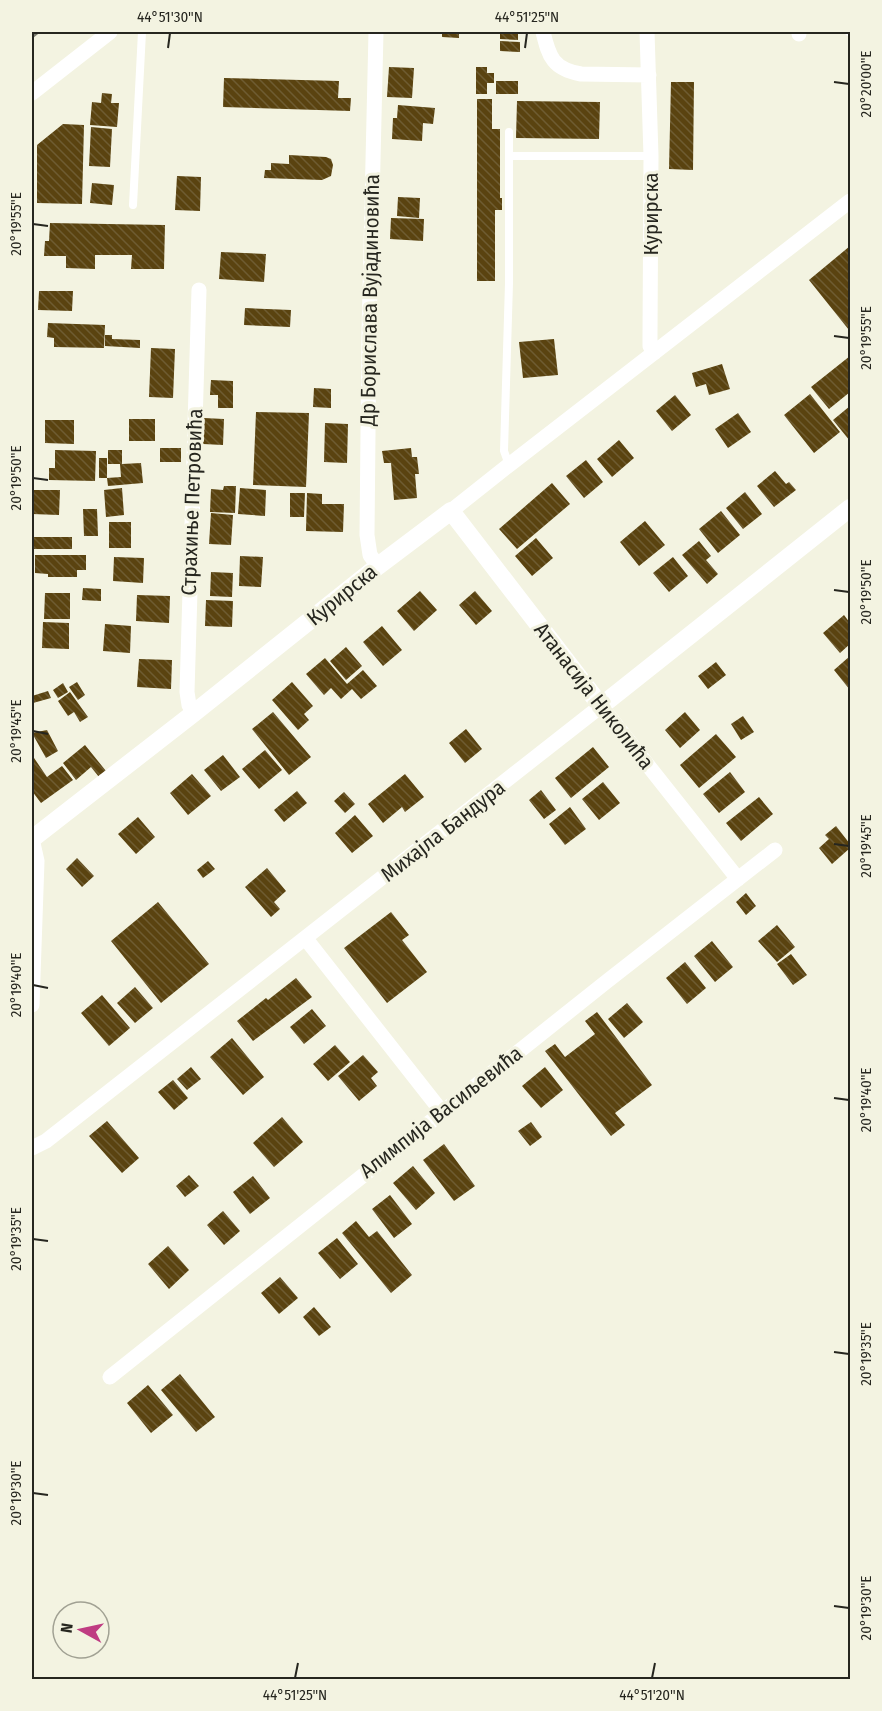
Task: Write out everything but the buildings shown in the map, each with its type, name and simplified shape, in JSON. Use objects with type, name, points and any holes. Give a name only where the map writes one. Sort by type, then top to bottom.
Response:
[{"type":"street","points":[[32,93],[110,32]]},
{"type":"street","name":"Др Борислава Вујадиновића","points":[[376,32],[366,535],[370,555],[378,566]]},
{"type":"street","points":[[543,32],[552,60],[571,72],[581,75],[649,75]]},
{"type":"street","name":"Курирска","points":[[647,32],[651,156],[650,346],[654,353]]},
{"type":"street","name":"Курирска","points":[[32,839],[378,566],[850,201]]},
{"type":"street","name":"Страхиње Петровића","points":[[194,713],[189,705],[187,693],[199,290]]},
{"type":"street","name":"Михајла Бандура","points":[[32,1148],[46,1141],[306,939],[850,508]]},
{"type":"street","name":"Атанасија Николића","points":[[451,511],[738,879]]},
{"type":"street","points":[[32,839],[37,861],[32,1005]]},
{"type":"street","name":"Алимпија Васиљевића","points":[[110,1377],[596,989],[775,850]]},
{"type":"street","points":[[306,939],[442,1112]]},
{"type":"lane","points":[[133,205],[141,32]]},
{"type":"lane","points":[[508,465],[504,451],[509,283],[509,132]]},
{"type":"lane","points":[[509,156],[651,156]]},
{"type":"railway","points":[[32,36],[37,32]]}]
